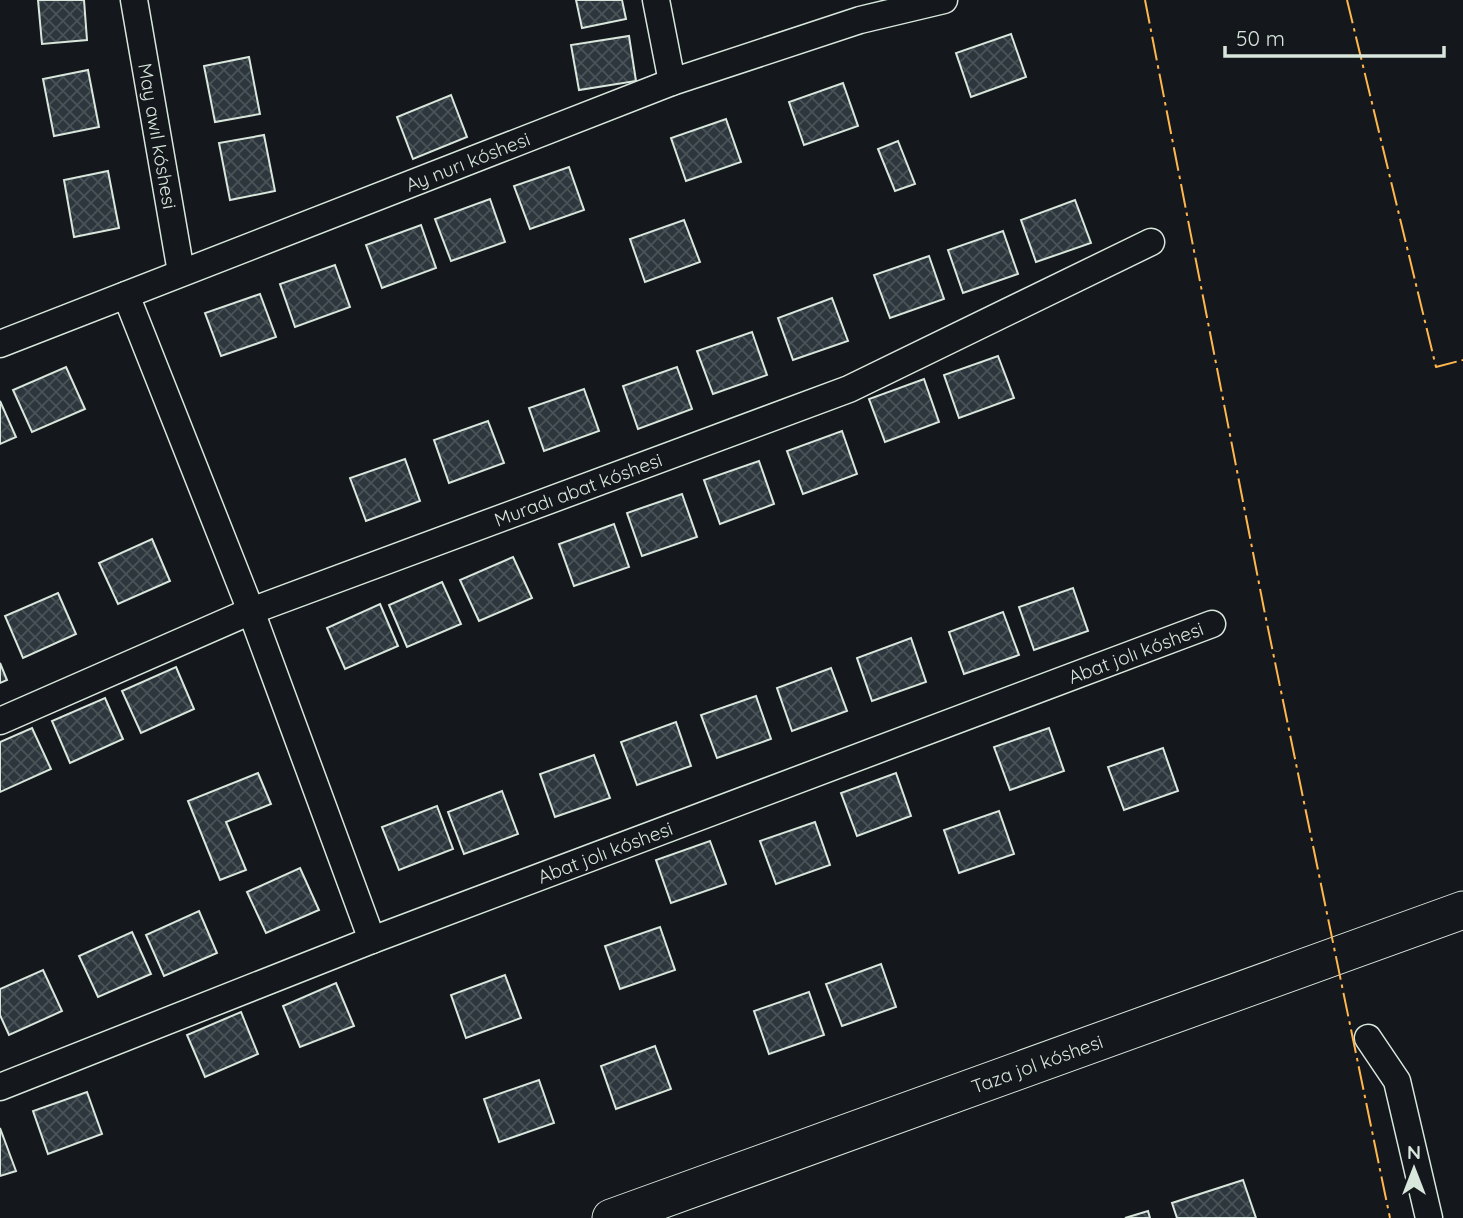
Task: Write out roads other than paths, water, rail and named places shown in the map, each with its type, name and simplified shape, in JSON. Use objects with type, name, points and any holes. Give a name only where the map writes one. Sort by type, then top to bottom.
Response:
[{"type":"main road","name":"Taza jol kóshesi","points":[[611,1218],[1463,910]]},
{"type":"street","name":"May awıl kóshesi","points":[[134,0],[181,272]]},
{"type":"street","points":[[656,0],[672,82]]},
{"type":"street","name":"Ay nurı kóshesi","points":[[0,344],[672,82],[860,20],[944,0]]},
{"type":"street","name":"Muradı abat kóshesi","points":[[0,721],[251,611],[849,389],[1151,242]]},
{"type":"street","points":[[126,295],[251,611],[372,940]]},
{"type":"street","name":"Abat jolı kóshesi","points":[[0,1087],[372,940],[1212,624]]},
{"type":"street","points":[[1368,1038],[1397,1081],[1429,1218]]}]
